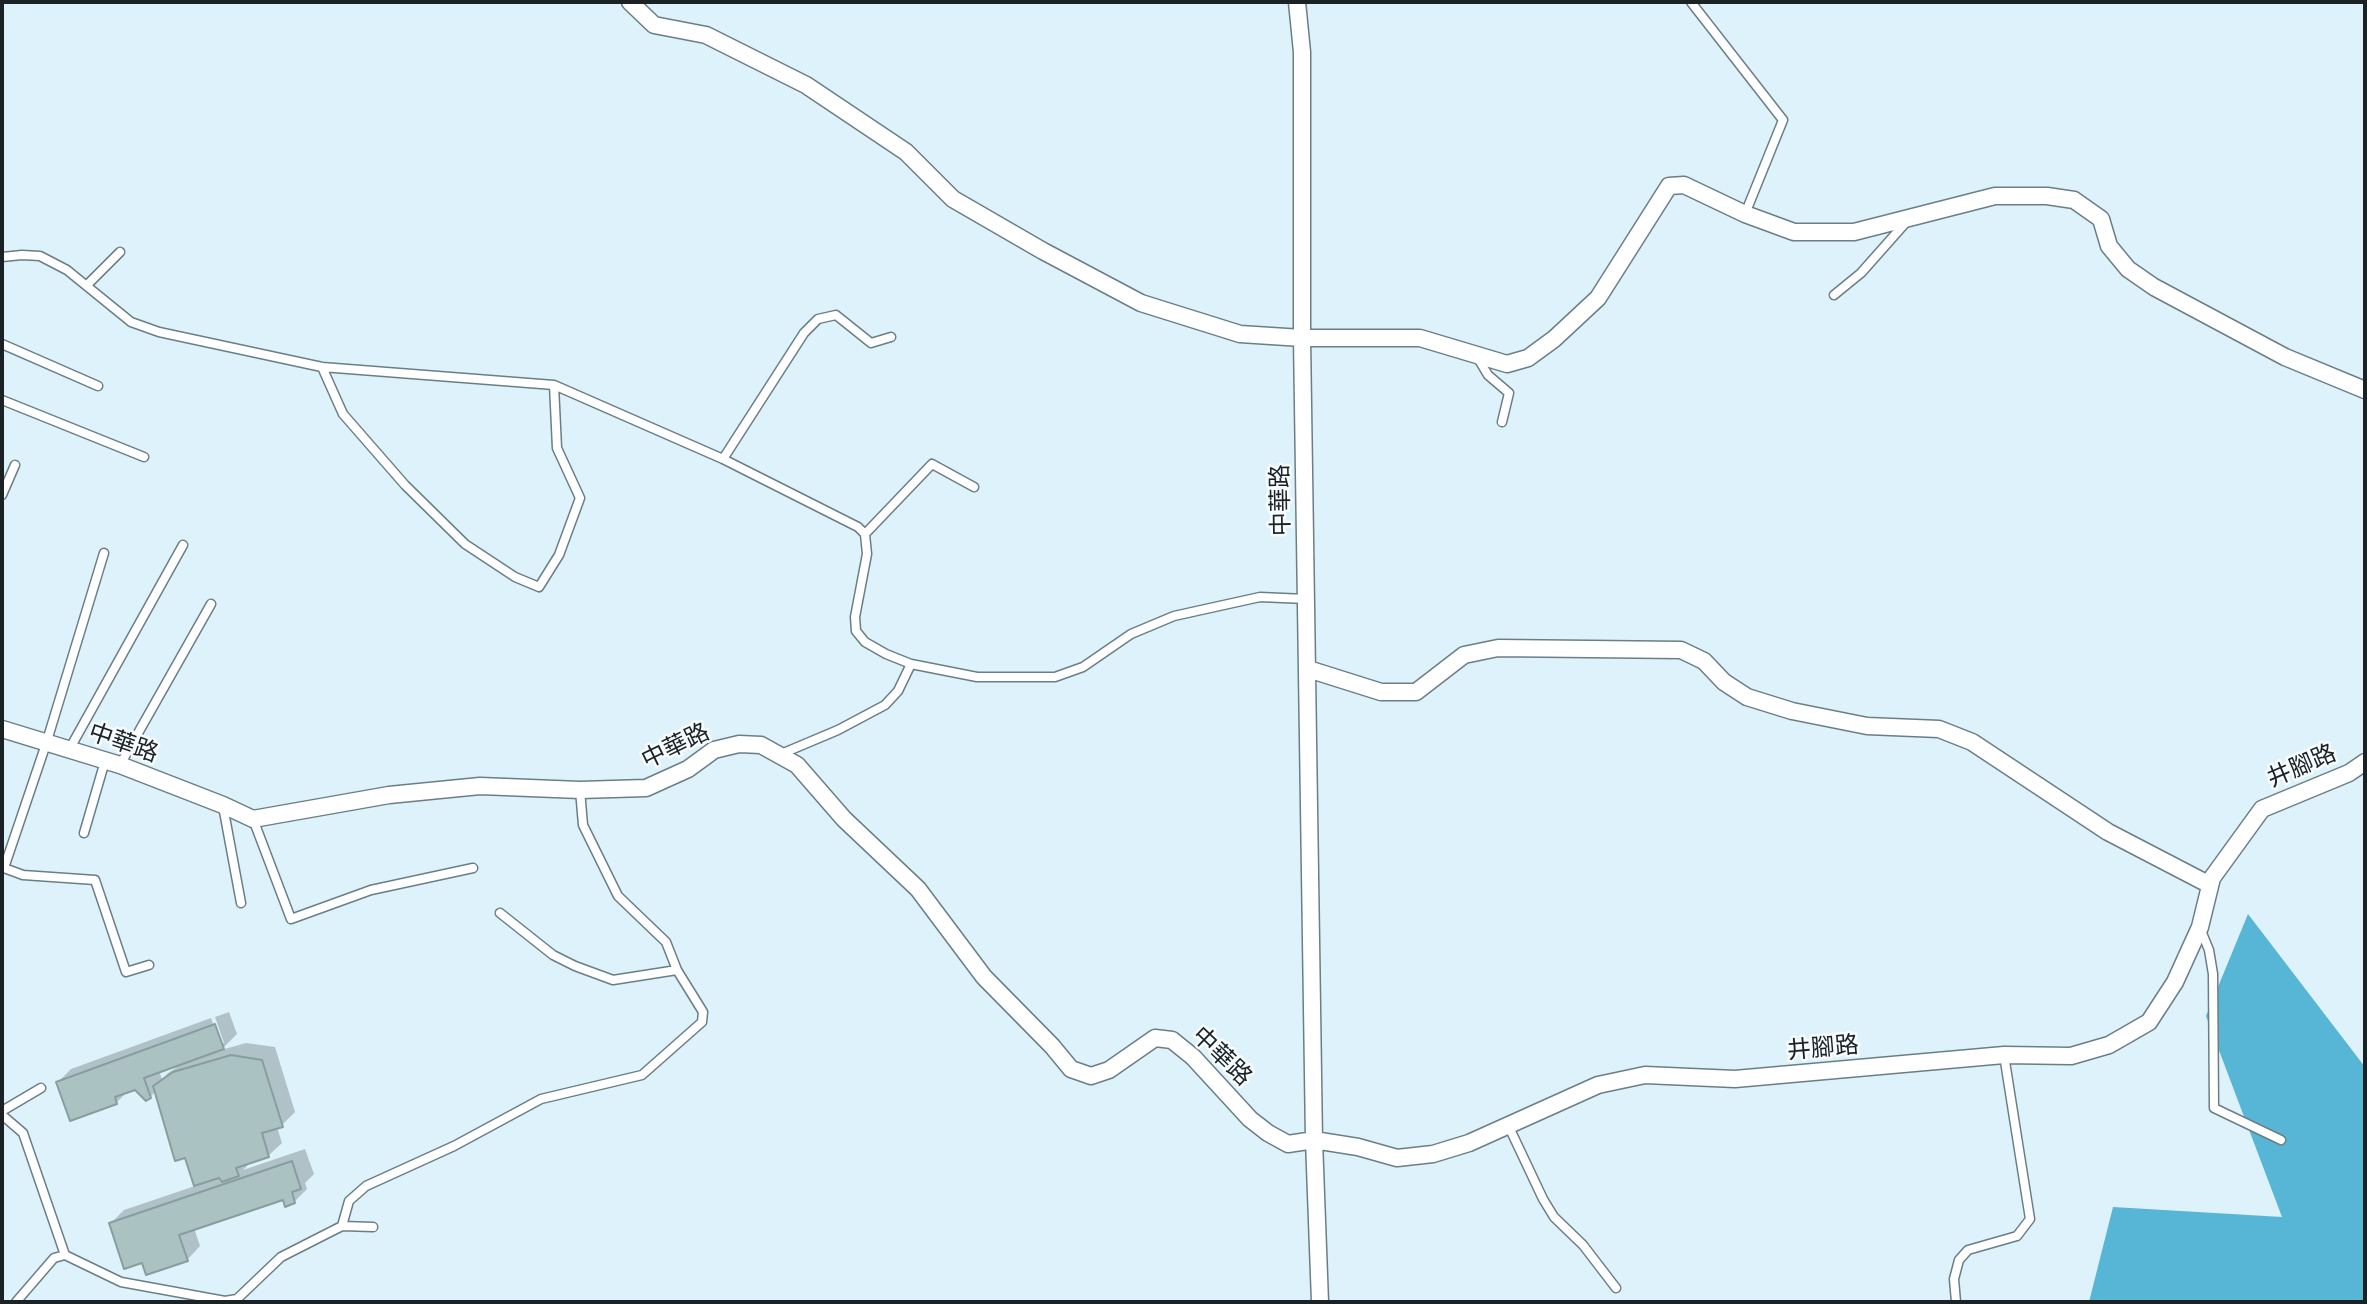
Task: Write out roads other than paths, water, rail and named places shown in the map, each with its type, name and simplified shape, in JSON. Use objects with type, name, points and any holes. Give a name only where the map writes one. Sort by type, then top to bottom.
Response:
[{"type":"street","points":[[630,2],[654,25],[706,35],[806,85],[906,152],[953,199],[1043,251],[1141,303],[1240,334],[1302,338],[1420,338],[1507,364],[1528,358],[1554,339],[1598,298],[1669,186],[1684,185],[1745,214],[1794,232],[1854,232],[1995,195],[2047,196],[2074,200],[2101,219],[2109,246],[2128,269],[2154,287],[2285,356],[2365,390]]},
{"type":"street","name":"中華路","points":[[2,729],[113,763],[253,819],[389,795],[480,786],[580,790],[646,788],[688,769],[715,750],[739,744],[761,745],[797,765],[844,819],[918,889],[984,977],[1071,1069],[1091,1076],[1109,1070],[1155,1038],[1172,1040],[1193,1057],[1250,1118],[1268,1133],[1288,1144],[1314,1140],[1302,338],[1302,52],[1297,2]]},
{"type":"street","points":[[1308,669],[1381,692],[1416,692],[1464,655],[1498,648],[1681,650],[1704,661],[1724,682],[1747,697],[1792,711],[1867,726],[1939,729],[1972,742],[2108,831],[2210,885]]},
{"type":"street","name":"井腳路","points":[[1314,1140],[1358,1147],[1397,1158],[1433,1154],[1469,1143],[1598,1085],[1645,1075],[1735,1079],[2004,1055],[2071,1056],[2109,1045],[2149,1022],[2175,982],[2200,927],[2212,878],[2262,808],[2349,773],[2365,762]]},
{"type":"street","points":[[1314,1140],[1320,1302]]},
{"type":"lane","points":[[1691,2],[1783,120],[1745,214]]},
{"type":"lane","points":[[1834,295],[1861,273],[1910,218]]},
{"type":"lane","points":[[87,285],[120,252]]},
{"type":"lane","points":[[2,257],[40,256],[87,285],[131,322],[159,332],[322,367],[554,385],[723,459],[859,527],[865,534],[867,554],[855,617],[856,631],[865,642],[911,664],[977,677],[1055,677],[1083,667],[1131,634],[1174,616],[1260,597],[1306,599]]},
{"type":"lane","points":[[723,459],[804,333],[818,319],[836,315],[872,343],[891,337]]},
{"type":"lane","points":[[2,344],[98,386]]},
{"type":"lane","points":[[1474,353],[1488,375],[1509,393],[1502,422]]},
{"type":"lane","points":[[322,367],[343,414],[405,485],[465,544],[515,577],[539,587],[559,555],[580,498],[557,448],[554,385]]},
{"type":"lane","points":[[2,400],[144,457]]},
{"type":"lane","points":[[865,534],[932,464],[974,486]]},
{"type":"lane","points":[[2,495],[15,465]]},
{"type":"lane","points":[[69,750],[183,545]]},
{"type":"lane","points":[[104,553],[46,744],[4,868],[23,875],[95,880],[126,972],[149,965]]},
{"type":"lane","points":[[84,833],[113,763],[211,604]]},
{"type":"lane","points":[[781,754],[838,730],[885,705],[898,691],[911,664]]},
{"type":"lane","points":[[342,1226],[349,1201],[366,1186],[454,1146],[541,1098],[642,1075],[702,1022],[703,1012],[677,970],[666,942],[618,896],[583,825],[580,790]]},
{"type":"lane","points":[[223,805],[241,903]]},
{"type":"lane","points":[[253,819],[291,919],[370,890],[473,868]]},
{"type":"lane","points":[[500,913],[553,955],[613,980],[677,970]]},
{"type":"lane","points":[[2200,927],[2209,950],[2213,974],[2214,1108],[2281,1140]]},
{"type":"lane","points":[[1956,1302],[1954,1279],[1959,1260],[1968,1250],[2017,1236],[2030,1219],[2004,1055]]},
{"type":"lane","points":[[41,1088],[2,1113],[23,1133],[65,1255]]},
{"type":"lane","points":[[1509,1126],[1554,1217],[1583,1245],[1616,1288]]},
{"type":"lane","points":[[16,1302],[54,1258],[65,1255],[121,1282],[225,1301],[237,1299],[281,1257],[342,1226],[373,1227]]}]
